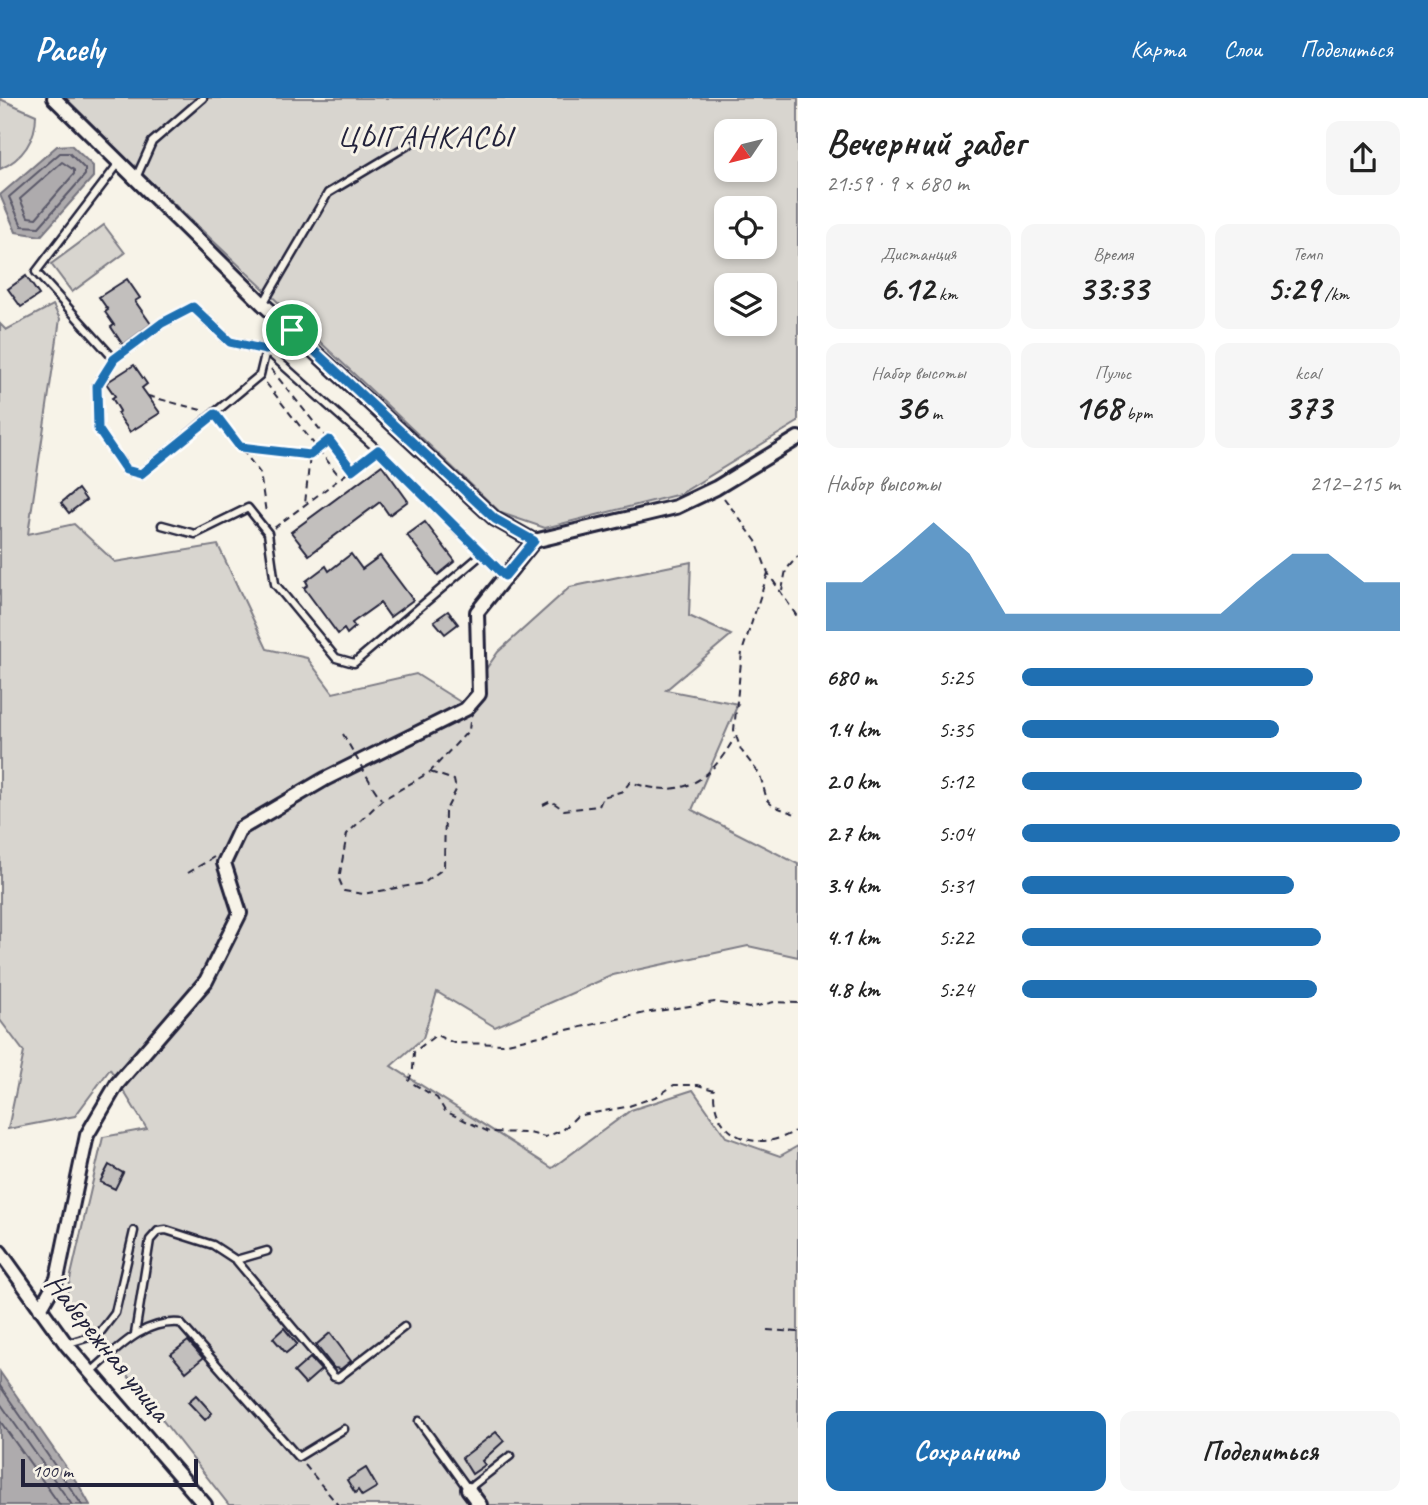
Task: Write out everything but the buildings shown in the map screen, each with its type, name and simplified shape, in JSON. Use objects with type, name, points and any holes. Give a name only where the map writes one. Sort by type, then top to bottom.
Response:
[{"type":"street","points":[[54,98],[263,304],[495,519],[534,541]]},
{"type":"street","points":[[40,1309],[57,1279],[88,1135],[117,1084],[206,981],[240,913],[224,863],[240,829],[325,779],[466,709],[479,694],[477,612],[534,541],[676,507],[716,488],[798,438]]},
{"type":"street","name":"Набережная улица","points":[[0,1252],[66,1344],[205,1505]]},
{"type":"street","points":[[468,1489],[480,1505]]},
{"type":"lane","points":[[135,180],[152,142],[203,98]]},
{"type":"lane","points":[[263,304],[328,192],[410,144]]},
{"type":"lane","points":[[114,359],[36,272],[119,163]]},
{"type":"lane","points":[[292,330],[266,350],[260,375],[141,474],[126,470],[98,429],[97,386],[114,359],[162,323],[193,307],[230,342],[266,350],[378,450],[505,576]]},
{"type":"lane","points":[[162,525],[195,534],[248,508],[268,533],[275,584],[336,658],[354,663],[481,555]]},
{"type":"lane","points":[[135,1334],[150,1240],[158,1231],[166,1230],[212,1245],[236,1260],[334,1377],[338,1378],[404,1327]]},
{"type":"lane","points":[[66,1344],[99,1334],[115,1313],[134,1231]]},
{"type":"lane","points":[[236,1260],[267,1251]]},
{"type":"lane","points":[[90,1373],[135,1334],[165,1322],[186,1326],[298,1457],[344,1429]]},
{"type":"lane","points":[[419,1421],[468,1489],[510,1456]]},
{"type":"path","points":[[341,478],[260,375],[270,368],[352,470]]},
{"type":"path","points":[[148,396],[215,414],[260,473],[268,533],[378,450]]},
{"type":"path","points":[[240,447],[310,455],[329,440]]},
{"type":"path","points":[[305,505],[310,455]]},
{"type":"path","points":[[716,488],[756,541],[768,573],[798,618]]},
{"type":"path","points":[[782,592],[786,570],[798,556]]},
{"type":"path","points":[[768,573],[742,652],[736,736],[741,750],[760,775],[767,800],[773,806],[798,815]]},
{"type":"path","points":[[430,772],[454,780],[456,790],[445,812],[444,868],[424,883],[362,894],[344,891],[340,879],[347,834],[382,800],[430,772],[469,730],[470,720]]},
{"type":"path","points":[[343,734],[382,800]]},
{"type":"path","points":[[543,805],[551,801],[565,810],[599,806],[603,797],[622,791],[630,782],[646,787],[670,788],[696,783],[715,770],[736,736]]},
{"type":"path","points":[[188,873],[232,845]]},
{"type":"path","points":[[798,1003],[774,1002],[749,1008],[715,1002],[645,1013],[503,1044],[453,1043],[436,1035],[426,1039],[414,1052],[409,1081],[437,1098],[444,1111],[489,1132],[529,1133],[545,1137],[563,1130],[577,1116],[626,1107],[658,1096],[674,1085],[714,1090],[714,1103],[720,1119],[733,1134],[759,1143],[782,1140],[798,1129]]},
{"type":"path","points":[[766,1330],[798,1332]]},
{"type":"path","points":[[298,1457],[338,1505]]},
{"type":"shaded area","points":[[62,98],[798,98],[798,422],[680,494],[545,528],[501,513]]},
{"type":"shaded area","points":[[0,99],[36,115],[34,132],[27,147],[15,160],[0,169]]},
{"type":"shaded area","points":[[104,225],[125,253],[72,292],[51,264]]},
{"type":"shaded area","points":[[53,305],[60,319],[28,534],[74,524],[115,562],[218,545],[267,649],[307,658],[333,693],[416,674],[462,703],[498,652],[570,587],[691,562],[689,616],[731,635],[666,690],[738,704],[692,810],[798,864],[798,957],[748,946],[613,975],[495,1027],[437,992],[423,1038],[391,1066],[552,1168],[631,1110],[693,1090],[726,1137],[780,1156],[798,1146],[798,1505],[229,1505],[66,1297],[103,1137],[147,1129],[110,1069],[75,1116],[8,1129],[24,1052],[0,1020],[0,324],[6,330]]},
{"type":"water","points":[[71,145],[93,166],[93,177],[41,236],[16,232],[0,195],[57,146]]},
{"type":"water","points":[[0,1372],[80,1487],[90,1505],[0,1505]]},
{"type":"district","name":"ЦЫГАНКАСЫ","points":[[425,136]]},
{"type":"route","points":[[193,307],[230,342],[266,350],[292,330],[495,519],[534,541],[505,576],[378,450],[352,470],[329,440],[310,455],[240,447],[215,414],[141,474],[126,470],[98,429],[97,386],[114,359],[162,323],[193,307]]}]
